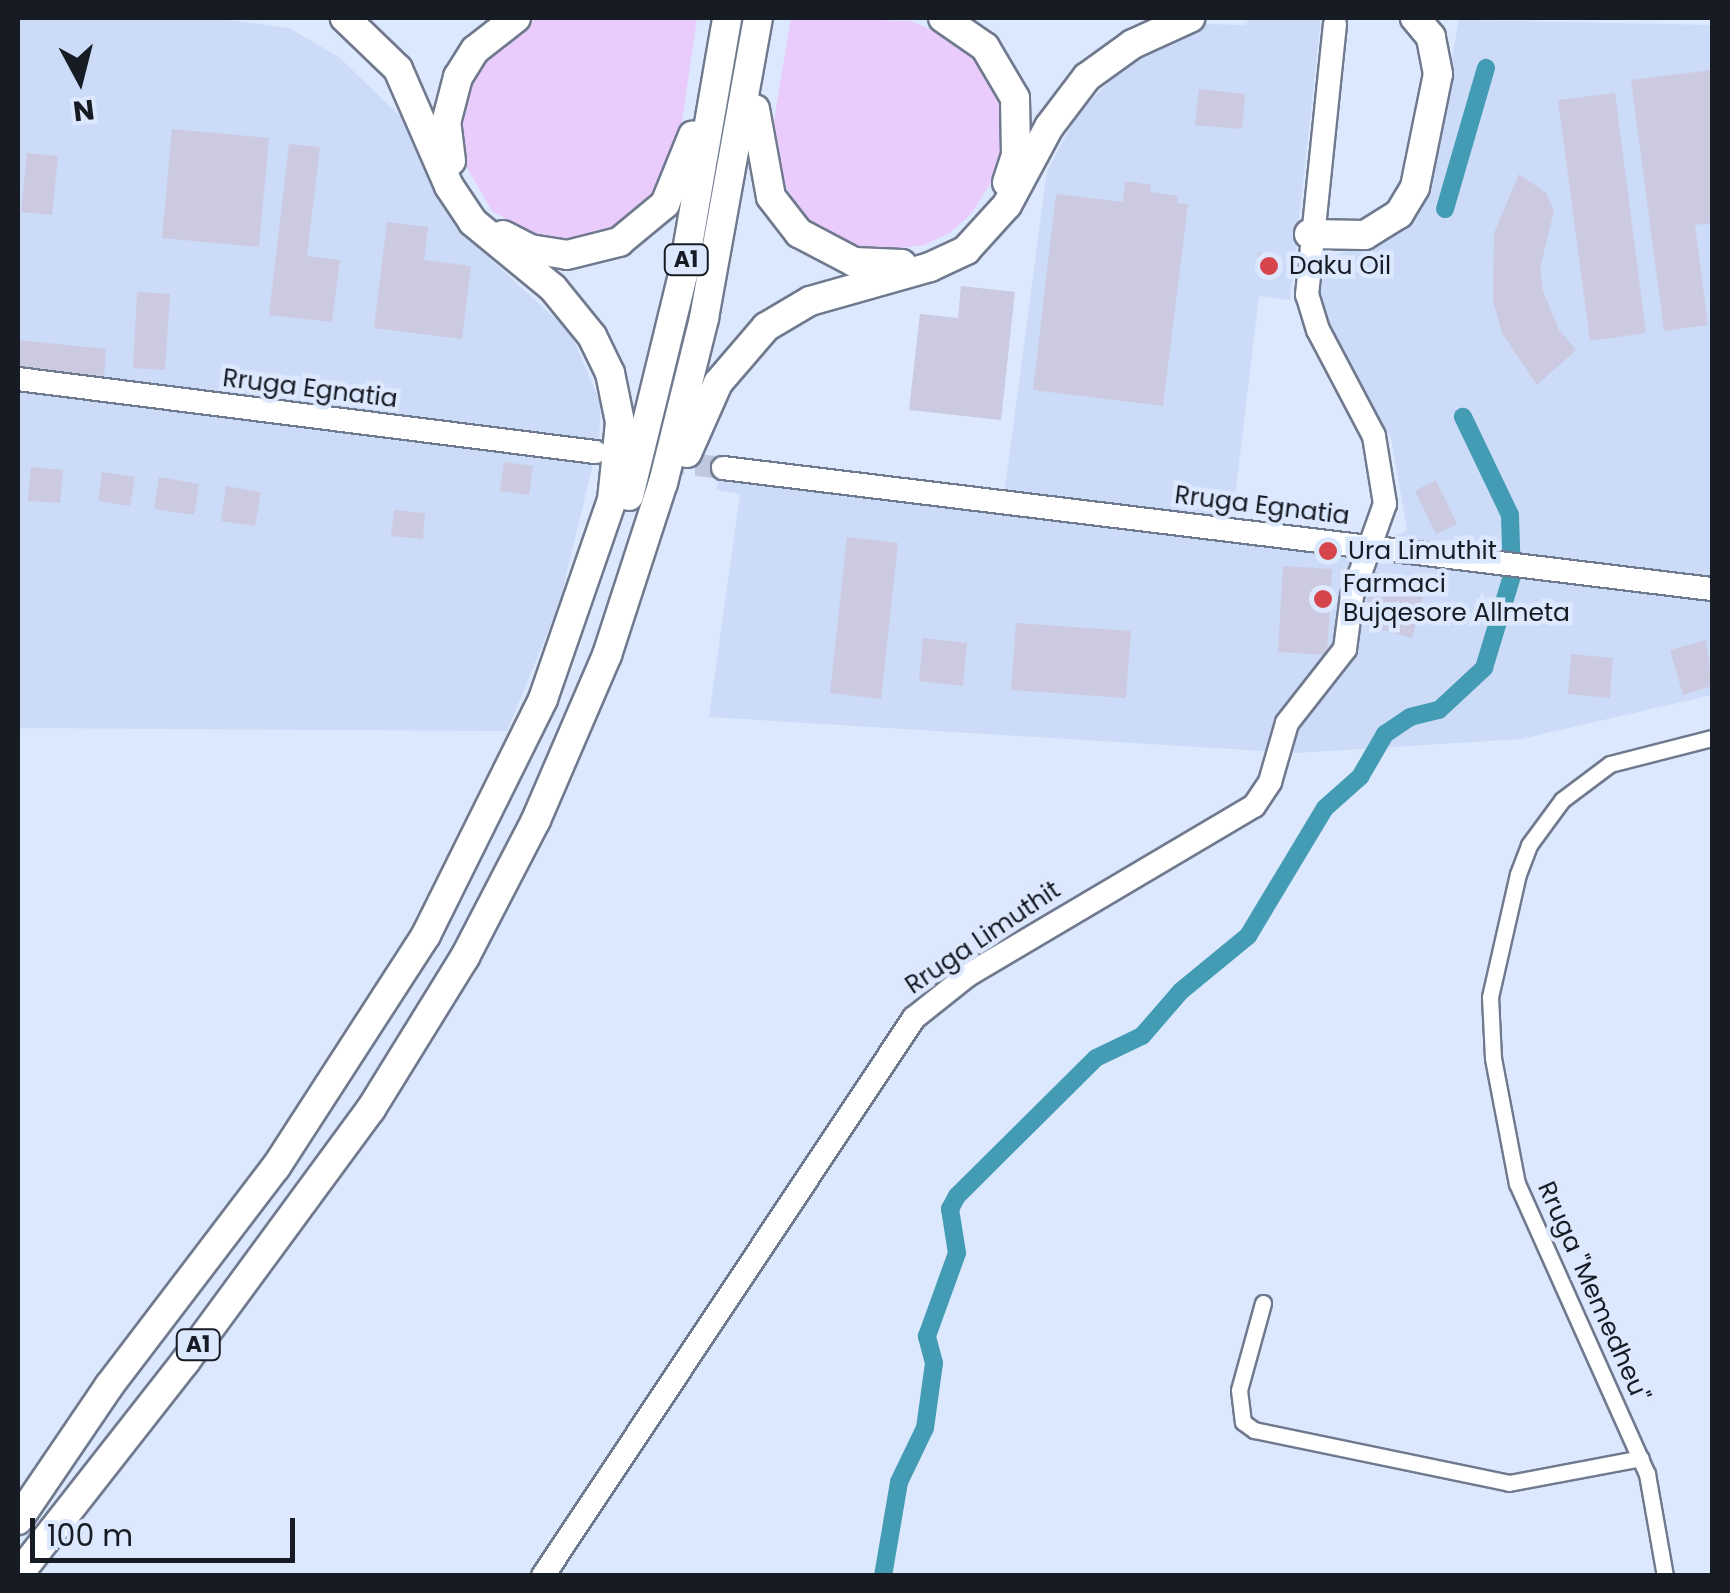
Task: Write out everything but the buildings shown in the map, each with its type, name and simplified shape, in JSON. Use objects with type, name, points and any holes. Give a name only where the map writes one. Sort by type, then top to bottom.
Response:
[{"type":"highway","points":[[345,18],[398,69],[460,206],[580,317],[614,386],[620,442],[612,500],[521,764]]},
{"type":"highway","points":[[516,18],[466,63],[450,105],[447,139],[465,198],[494,228],[530,248],[567,255],[601,250],[651,220],[687,160],[713,74]]},
{"type":"highway","name":"A1","points":[[18,1522],[173,1329],[324,1124],[398,1013],[521,764],[556,706],[634,480],[683,274],[725,18]]},
{"type":"highway","name":"A1","points":[[18,1575],[276,1242],[394,1072],[465,958],[569,767],[663,483],[704,318],[751,79],[759,18]]},
{"type":"highway","points":[[751,79],[763,174],[771,197],[800,233],[854,262],[926,258],[987,217],[1016,155],[1015,98],[1004,70],[985,47],[944,18]]},
{"type":"highway","points":[[569,767],[640,604],[695,429],[732,361],[766,328],[810,301],[930,267],[966,250],[1007,205],[1049,128],[1088,77],[1133,44],[1190,18]]},
{"type":"highway","points":[[1309,234],[1365,235],[1400,214],[1416,188],[1438,74],[1431,37],[1415,18]]},
{"type":"main road","name":"Rruga Egnatia","points":[[723,468],[1374,548],[1385,504],[1381,457],[1310,311],[1309,234],[1335,24]]},
{"type":"main road","name":"Rruga Egnatia","points":[[18,379],[596,452]]},
{"type":"main road","points":[[1374,548],[1712,589]]},
{"type":"main road","name":"Rruga Limuthit","points":[[543,1576],[914,1018],[968,976],[1152,860],[1244,814],[1263,796],[1287,723],[1345,649],[1352,596],[1374,548]]},
{"type":"street","name":"Rruga \"Memedheu\"","points":[[1665,1576],[1640,1458],[1517,1184],[1493,1058],[1495,965],[1530,845],[1562,800],[1610,764],[1712,738]]},
{"type":"street","points":[[1263,1303],[1239,1390],[1243,1422],[1254,1430],[1509,1483],[1640,1458]]},
{"type":"shaded area","points":[[18,18],[212,18],[289,28],[339,57],[414,130],[439,198],[462,233],[570,332],[601,404],[599,439],[559,605],[507,731],[18,728]]},
{"type":"shaded area","points":[[541,18],[697,18],[681,128],[661,186],[619,229],[564,243],[538,238],[492,211],[466,166],[462,142],[461,119],[475,72],[521,26]]},
{"type":"shaded area","points":[[791,18],[910,21],[957,40],[987,71],[1004,116],[1000,169],[970,215],[949,233],[925,245],[865,252],[815,227],[798,207],[782,180],[774,121]]},
{"type":"shaded area","points":[[1251,18],[1321,18],[1290,300],[1259,296],[1231,530],[1374,547],[1407,530],[1391,437],[1331,342],[1316,301],[1320,271],[1333,256],[1379,238],[1442,111],[1459,20],[1712,25],[1712,695],[1521,739],[1296,753],[709,717],[740,494],[716,490],[723,468],[1003,503],[1047,171],[1077,115],[1120,70],[1206,24],[1245,25]]},
{"type":"waterway","points":[[1445,209],[1486,68]]},
{"type":"waterway","points":[[883,1576],[899,1482],[925,1428],[934,1363],[927,1336],[957,1253],[950,1209],[957,1196],[1096,1058],[1142,1036],[1181,991],[1248,936],[1325,808],[1360,777],[1385,734],[1410,717],[1439,710],[1484,668],[1512,576],[1510,515],[1463,417]]},
{"type":"tunnel","points":[[663,461],[723,468]]},
{"type":"place","name":"Daku Oil","points":[[1269,266]]},
{"type":"place","name":"Ura Limuthit","points":[[1328,551]]},
{"type":"place","name":"Farmaci Bujqesore Allmeta","points":[[1323,599]]}]
